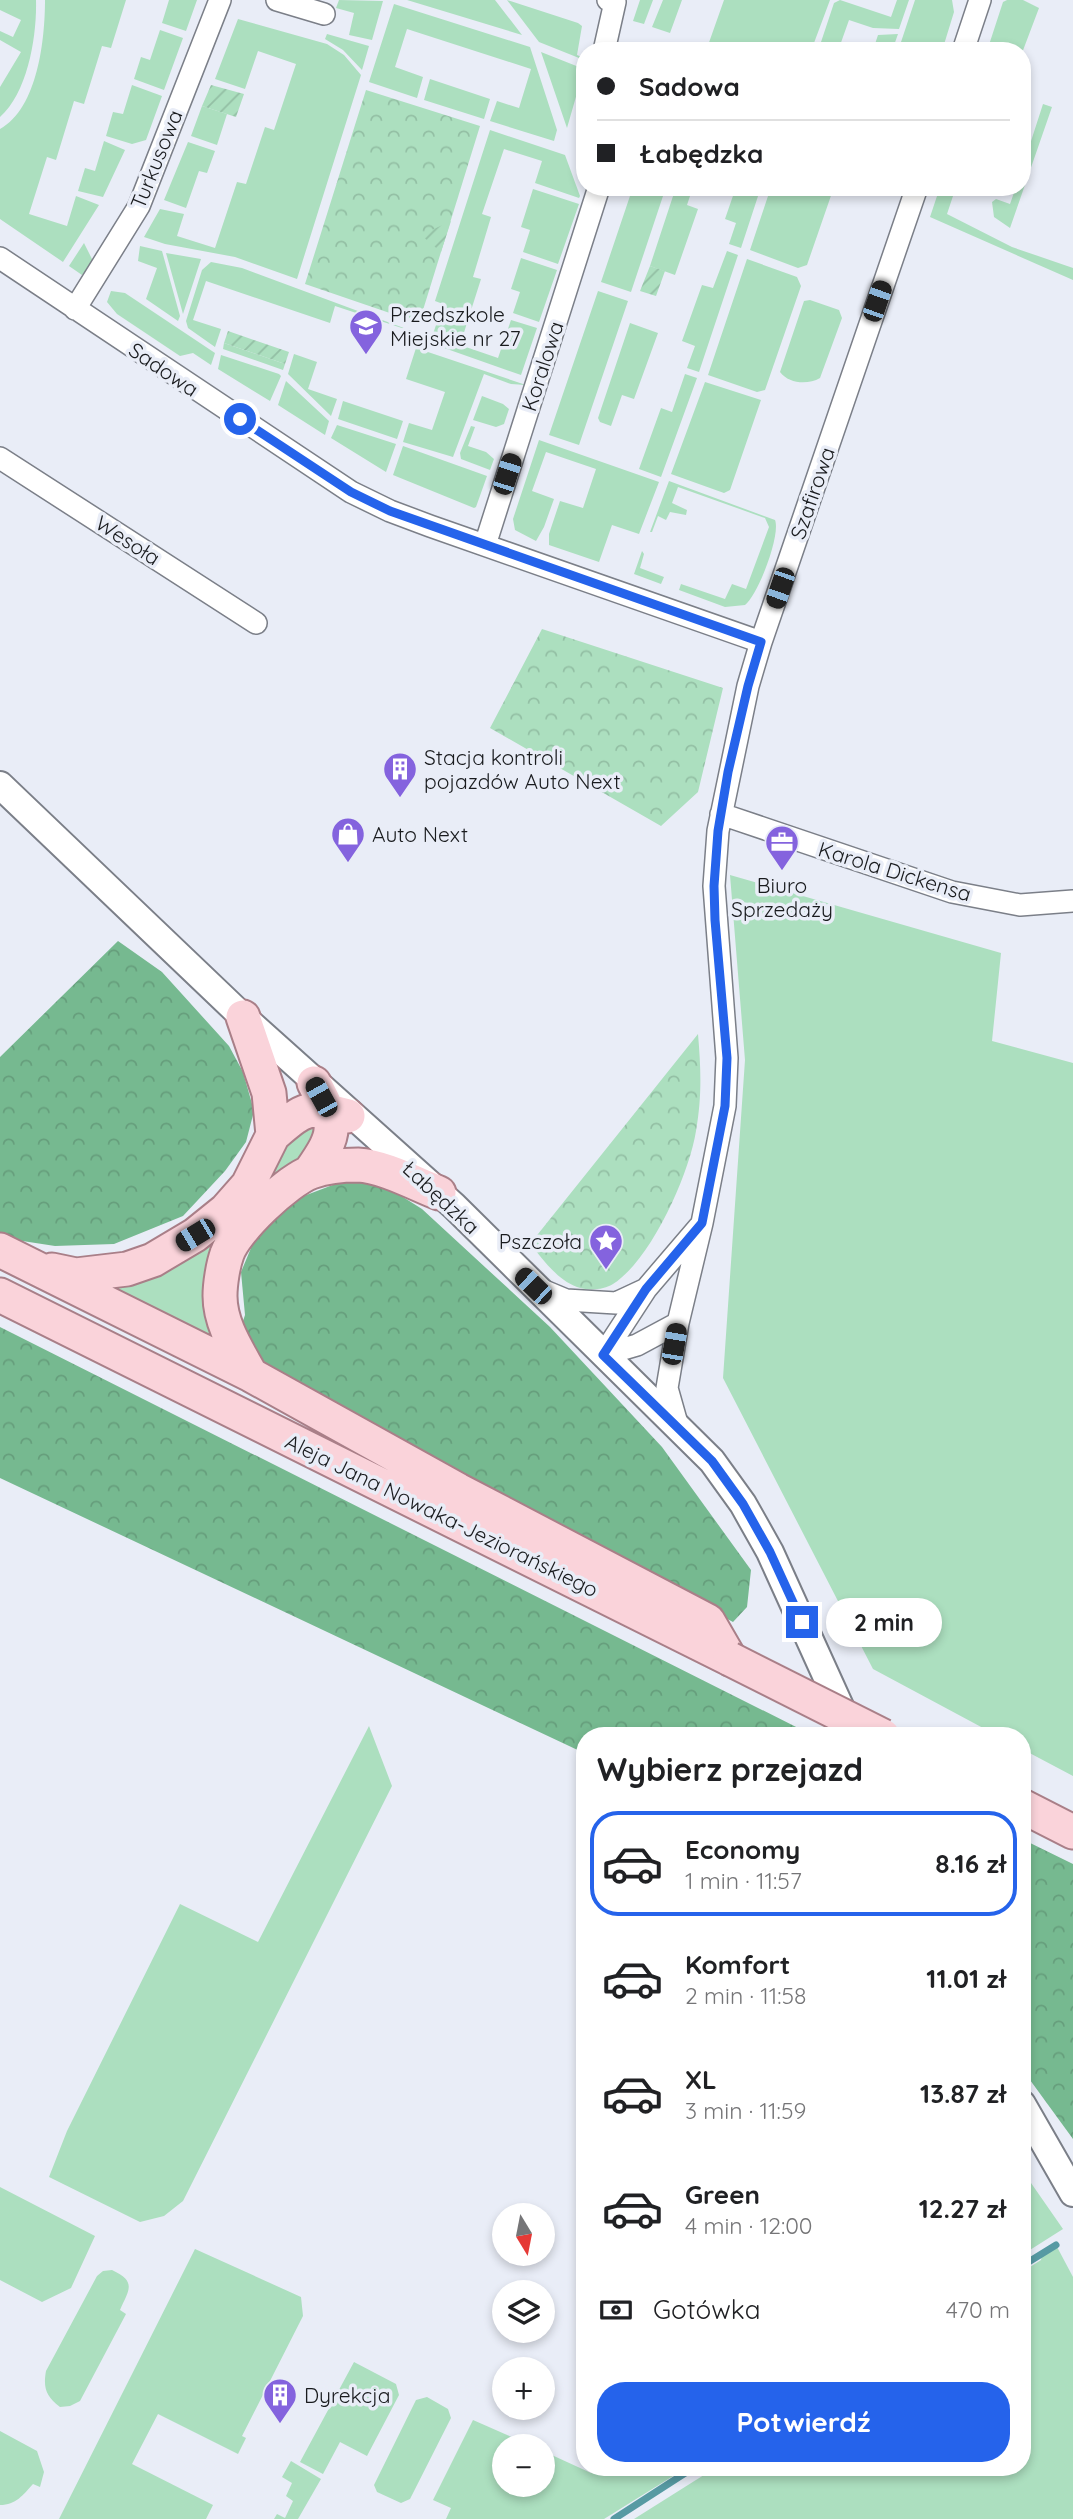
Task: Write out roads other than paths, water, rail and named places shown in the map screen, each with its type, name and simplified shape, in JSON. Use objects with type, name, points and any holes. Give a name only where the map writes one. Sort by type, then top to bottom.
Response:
[{"type":"main road","points":[[243,1017],[269,1093],[273,1135]]},
{"type":"main road","points":[[29,1265],[76,1275],[127,1269],[153,1260],[195,1235],[226,1210],[248,1185],[273,1135],[298,1114],[332,1104],[331,1130],[326,1149],[310,1172],[275,1196],[248,1223],[227,1252],[220,1297],[227,1330],[251,1375]]},
{"type":"main road","points":[[310,1172],[335,1166],[362,1165],[396,1175],[439,1193]]},
{"type":"main road","points":[[0,1250],[251,1375],[458,1490],[708,1621],[730,1659]]},
{"type":"main road","name":"Aleja Jana Nowaka-Jeziorańskiego","points":[[0,1295],[865,1727]]},
{"type":"main road","points":[[1031,1811],[1073,1832]]},
{"type":"street","name":"Turkusowa","points":[[75,309],[139,206],[220,0]]},
{"type":"street","points":[[277,0],[324,14]]},
{"type":"street","points":[[606,42],[615,2],[608,0]]},
{"type":"street","points":[[966,42],[980,0]]},
{"type":"street","name":"Koralowa","points":[[485,545],[596,196]]},
{"type":"street","name":"Szafirowa","points":[[603,1355],[646,1289],[702,1223],[725,1106],[727,1058],[714,886],[721,814],[748,686],[761,642],[914,196]]},
{"type":"street","name":"Sadowa","points":[[0,258],[351,492],[390,511],[761,642]]},
{"type":"street","name":"Wesoła","points":[[0,458],[256,623]]},
{"type":"street","name":"Łabędzka","points":[[0,785],[332,1104],[439,1193],[712,1461],[743,1504],[770,1552],[849,1727]]},
{"type":"street","name":"Karola Dickensa","points":[[721,814],[952,892],[1020,905],[1073,901]]},
{"type":"street","points":[[678,1427],[667,1388],[678,1323],[702,1223]]},
{"type":"street","points":[[533,1286],[565,1300],[616,1303],[646,1289]]},
{"type":"street","points":[[603,1355],[637,1345],[678,1323]]},
{"type":"street","points":[[1031,2120],[1073,2193]]},
{"type":"waterway","points":[[1031,2260],[1056,2245]]},
{"type":"waterway","points":[[614,2519],[681,2476]]},
{"type":"place","name":"Przedszkole Miejskie nr 27","points":[[366,356]]},
{"type":"place","name":"Stacja kontroli pojazdów Auto Next","points":[[400,799]]},
{"type":"place","name":"Auto Next","points":[[348,864]]},
{"type":"place","name":"Biuro Sprzedaży","points":[[782,872]]},
{"type":"place","name":"Pszczoła","points":[[606,1271]]},
{"type":"place","name":"Dyrekcja","points":[[280,2425]]}]
